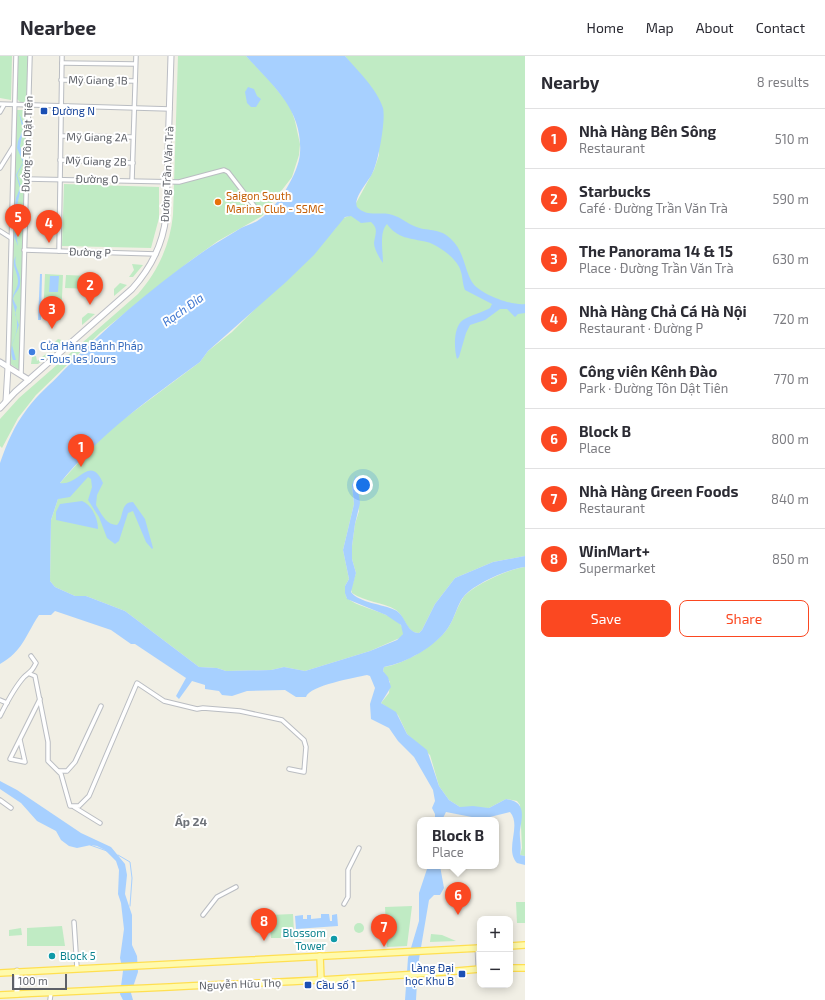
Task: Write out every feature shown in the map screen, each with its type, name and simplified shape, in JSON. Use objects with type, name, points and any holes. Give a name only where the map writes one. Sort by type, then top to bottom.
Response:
[{"type":"main road","name":"Đường Trần Văn Trà","points":[[0,408],[29,380],[132,289],[144,274],[156,254],[166,221],[171,56]]},
{"type":"main road","points":[[0,362],[29,380]]},
{"type":"main road","points":[[6,401],[8,367]]},
{"type":"main road","points":[[513,946],[525,945]]},
{"type":"main road","points":[[0,973],[477,948]]},
{"type":"main road","points":[[320,956],[321,981]]},
{"type":"main road","points":[[513,968],[525,968]]},
{"type":"main road","name":"Nguyễn Hữu Thọ","points":[[0,995],[321,981],[477,969]]},
{"type":"main road","points":[[17,971],[17,994]]},
{"type":"street","name":"Đường Tôn Dật Tiên","points":[[8,367],[16,56]]},
{"type":"street","name":"Đường Tôn Dật Tiên","points":[[21,375],[30,56]]},
{"type":"street","points":[[59,251],[62,56]]},
{"type":"street","points":[[132,180],[136,56]]},
{"type":"street","points":[[62,64],[135,64]]},
{"type":"street","name":"Mỹ Giang 1B","points":[[61,80],[135,81]]},
{"type":"street","points":[[0,112],[2,105],[170,109]]},
{"type":"street","name":"Mỹ Giang 2A","points":[[61,136],[133,137]]},
{"type":"street","points":[[0,168],[14,146]]},
{"type":"street","name":"Mỹ Giang 2B","points":[[60,160],[133,163]]},
{"type":"street","name":"Đường O","points":[[26,178],[179,182],[225,170],[255,207]]},
{"type":"street","points":[[0,231],[11,238]]},
{"type":"street","name":"Đường P","points":[[24,250],[156,254]]},
{"type":"street","points":[[0,716],[6,703],[25,677],[30,674],[36,663],[32,656]]},
{"type":"street","points":[[30,674],[35,676],[40,699],[48,742],[48,761],[59,772],[70,806],[100,823]]},
{"type":"street","points":[[74,807],[79,806],[88,796],[137,683],[164,701],[197,709],[203,708],[240,711],[261,714],[282,720],[304,740],[306,747],[304,772],[289,769]]},
{"type":"street","points":[[20,740],[25,762],[10,759],[40,699]]},
{"type":"street","points":[[0,700],[6,703]]},
{"type":"street","points":[[59,772],[67,771],[75,762],[101,706]]},
{"type":"street","points":[[0,800],[11,808]]},
{"type":"street","points":[[344,904],[348,897],[348,870],[359,848]]},
{"type":"street","points":[[203,915],[216,897],[236,887]]},
{"type":"street","points":[[74,922],[77,968]]},
{"type":"street","points":[[50,1000],[51,993]]},
{"type":"green space","points":[[0,56],[12,56],[11,100],[0,98]]},
{"type":"green space","points":[[18,56],[29,56],[26,102],[20,102],[17,99]]},
{"type":"green space","points":[[178,56],[246,56],[270,81],[290,106],[295,121],[300,144],[299,155],[292,177],[262,216],[218,241],[190,261],[100,333],[36,395],[18,418],[2,448],[0,446],[0,419],[19,398],[138,294],[157,267],[162,257],[169,237],[173,215]]},
{"type":"green space","points":[[345,56],[525,56],[525,556],[493,562],[455,578],[435,604],[422,630],[419,633],[415,632],[408,627],[402,616],[396,610],[352,593],[351,589],[356,573],[352,559],[352,546],[355,524],[359,511],[352,485],[354,504],[343,550],[349,579],[345,586],[346,597],[359,605],[394,619],[400,624],[404,631],[402,637],[370,651],[305,671],[284,667],[271,670],[226,671],[217,668],[199,667],[125,611],[86,596],[75,596],[55,587],[50,581],[51,520],[58,499],[60,483],[95,444],[113,427],[200,362],[208,351],[232,332],[335,229],[341,219],[349,216],[374,170],[379,155],[378,98]]},
{"type":"green space","points":[[17,110],[26,111],[20,368],[18,369],[9,363]]},
{"type":"green space","points":[[64,184],[159,187],[159,218],[151,248],[62,246]]},
{"type":"green space","points":[[132,264],[143,265],[133,277],[129,277],[134,270]]},
{"type":"green space","points":[[45,274],[63,275],[61,320],[43,319]]},
{"type":"green space","points":[[66,275],[91,276],[91,289],[65,288]]},
{"type":"green space","points":[[120,283],[127,285],[114,296],[114,289]]},
{"type":"green space","points":[[88,313],[95,314],[82,325],[82,318]]},
{"type":"green space","points":[[58,339],[65,341],[52,352],[52,345]]},
{"type":"green space","points":[[47,353],[47,357],[38,364],[31,364],[32,357],[36,356],[37,361]]},
{"type":"green space","points":[[525,567],[525,856],[520,855],[522,848],[520,805],[517,801],[506,799],[489,808],[460,807],[449,800],[439,786],[430,755],[407,734],[398,715],[381,703],[389,693],[390,682],[383,671],[384,667],[410,658],[436,641],[448,628],[463,598],[474,588],[501,574]]},
{"type":"green space","points":[[516,902],[525,902],[525,923],[517,923]]},
{"type":"green space","points":[[412,906],[407,946],[387,947],[385,907]]},
{"type":"green space","points":[[293,914],[294,932],[281,933],[281,938],[271,938],[269,915]]},
{"type":"green space","points":[[357,923],[361,923],[363,924],[363,932],[357,933],[354,930],[354,926]]},
{"type":"green space","points":[[62,926],[65,946],[27,946],[27,928]]},
{"type":"green space","points":[[21,928],[22,935],[9,936],[9,930]]},
{"type":"green space","points":[[431,934],[442,935],[456,941],[430,942]]},
{"type":"water","name":"Rạch Đỉa","points":[[246,56],[345,56],[367,80],[380,101],[384,114],[377,161],[372,174],[357,199],[357,207],[372,214],[393,215],[419,228],[437,231],[446,235],[459,249],[469,277],[481,291],[504,301],[525,304],[525,313],[518,314],[515,317],[507,309],[500,309],[485,320],[470,325],[457,359],[455,338],[457,328],[460,323],[466,318],[490,308],[492,304],[465,290],[458,265],[451,256],[436,246],[400,235],[391,229],[387,224],[382,237],[383,263],[377,254],[374,245],[376,232],[375,227],[371,222],[361,223],[351,216],[345,217],[314,255],[286,282],[208,351],[200,362],[126,418],[92,448],[60,483],[66,483],[83,473],[93,471],[98,475],[103,483],[97,495],[96,505],[104,518],[110,523],[117,525],[124,507],[133,502],[145,519],[153,548],[152,549],[146,542],[133,511],[128,513],[119,541],[115,544],[107,538],[99,517],[88,500],[92,487],[91,479],[88,477],[70,497],[58,499],[51,520],[50,581],[55,587],[75,596],[86,596],[125,611],[199,667],[217,668],[226,671],[271,670],[284,667],[305,671],[370,651],[397,640],[403,634],[401,625],[386,615],[347,599],[345,593],[345,586],[349,579],[343,550],[354,504],[352,485],[356,475],[360,503],[352,546],[352,559],[356,573],[351,592],[360,599],[399,612],[411,630],[415,632],[419,633],[422,630],[435,604],[455,578],[493,562],[525,556],[525,567],[493,577],[470,590],[460,603],[448,628],[436,642],[410,658],[384,667],[383,671],[388,677],[391,687],[381,703],[396,712],[407,734],[427,750],[439,786],[449,800],[460,807],[473,806],[489,808],[506,799],[512,800],[520,806],[522,818],[520,855],[525,856],[525,865],[517,863],[513,857],[512,844],[514,824],[510,812],[490,817],[472,817],[446,812],[444,817],[435,817],[432,808],[435,801],[433,790],[414,757],[398,741],[389,728],[371,719],[370,704],[375,688],[370,676],[367,675],[343,680],[324,686],[309,693],[306,697],[296,697],[285,690],[247,691],[232,696],[222,695],[219,691],[205,689],[205,685],[192,681],[179,699],[176,696],[186,678],[111,630],[55,611],[51,615],[39,615],[19,648],[14,654],[0,664],[0,463],[8,442],[22,415],[31,404],[97,338],[171,275],[210,247],[241,228],[256,222],[267,214],[280,199],[296,170],[299,161],[300,137],[291,111],[275,88]]},
{"type":"water","points":[[248,87],[254,89],[257,96],[261,99],[256,107],[251,107],[247,103],[245,92]]},
{"type":"water","points":[[19,113],[24,126],[20,146],[24,161],[17,175],[21,187],[17,206],[22,220],[16,233],[18,246],[14,236],[21,220],[15,206],[20,188],[16,175],[23,162],[17,148],[18,141],[23,130]]},
{"type":"water","points":[[16,256],[15,260],[20,276],[20,286],[13,299],[17,307],[15,313],[12,300],[18,284],[18,277],[14,265],[14,259]]},
{"type":"water","points":[[40,274],[42,274],[41,320],[38,320]]},
{"type":"water","points":[[50,276],[59,276],[58,292],[49,292]]},
{"type":"water","points":[[17,318],[19,325],[12,345],[12,343],[17,328]]},
{"type":"water","points":[[12,345],[16,360],[13,360],[11,350]]},
{"type":"water","points":[[82,501],[89,506],[94,513],[98,529],[56,520],[56,512],[60,504]]},
{"type":"water","points":[[0,781],[17,790],[81,833],[111,847],[125,864],[127,875],[125,894],[132,915],[132,945],[137,956],[138,972],[131,993],[133,1000],[123,1000],[120,994],[123,971],[120,958],[124,929],[121,903],[118,894],[119,870],[116,861],[105,850],[97,846],[91,845],[77,848],[69,846],[61,840],[56,831],[37,821],[21,803],[0,789]]},
{"type":"water","points":[[427,869],[441,869],[444,888],[440,895],[434,895],[429,900],[418,965],[416,1000],[405,1000],[408,958],[419,921],[419,893]]},
{"type":"water","points":[[321,914],[329,914],[330,921],[332,921],[332,915],[337,914],[338,926],[296,929],[295,916],[303,915],[303,919],[307,919],[307,915],[311,915],[311,919],[321,918]]},
{"type":"waterway","points":[[90,845],[107,851]]},
{"type":"waterway","points":[[118,855],[130,862],[132,878],[130,906]]},
{"type":"place","name":"Đường N","points":[[44,111]]},
{"type":"place","name":"Saigon South Marina Club - SSMC","points":[[218,202]]},
{"type":"place","name":"Công viên Kênh Đào","points":[[18,237]]},
{"type":"place","name":"Nhà Hàng Chả Cá Hà Nội","points":[[49,243]]},
{"type":"place","name":"Starbucks","points":[[90,305]]},
{"type":"place","name":"The Panorama 14 & 15","points":[[52,329]]},
{"type":"place","name":"Cửa Hàng Bánh Pháp - Tous les Jours","points":[[32,352]]},
{"type":"place","name":"Nhà Hàng Bên Sông","points":[[81,467]]},
{"type":"place","name":"Block B","points":[[458,915]]},
{"type":"place","name":"Blossom Tower","points":[[334,939]]},
{"type":"place","name":"WinMart+","points":[[264,941]]},
{"type":"place","name":"Nhà Hàng Green Foods","points":[[384,947]]},
{"type":"place","name":"Block 5","points":[[52,956]]},
{"type":"place","name":"Làng Đại học Khu B","points":[[462,974]]},
{"type":"place","name":"Cầu số 1","points":[[308,985]]},
{"type":"district","name":"Ấp 24","points":[[191,822]]}]
